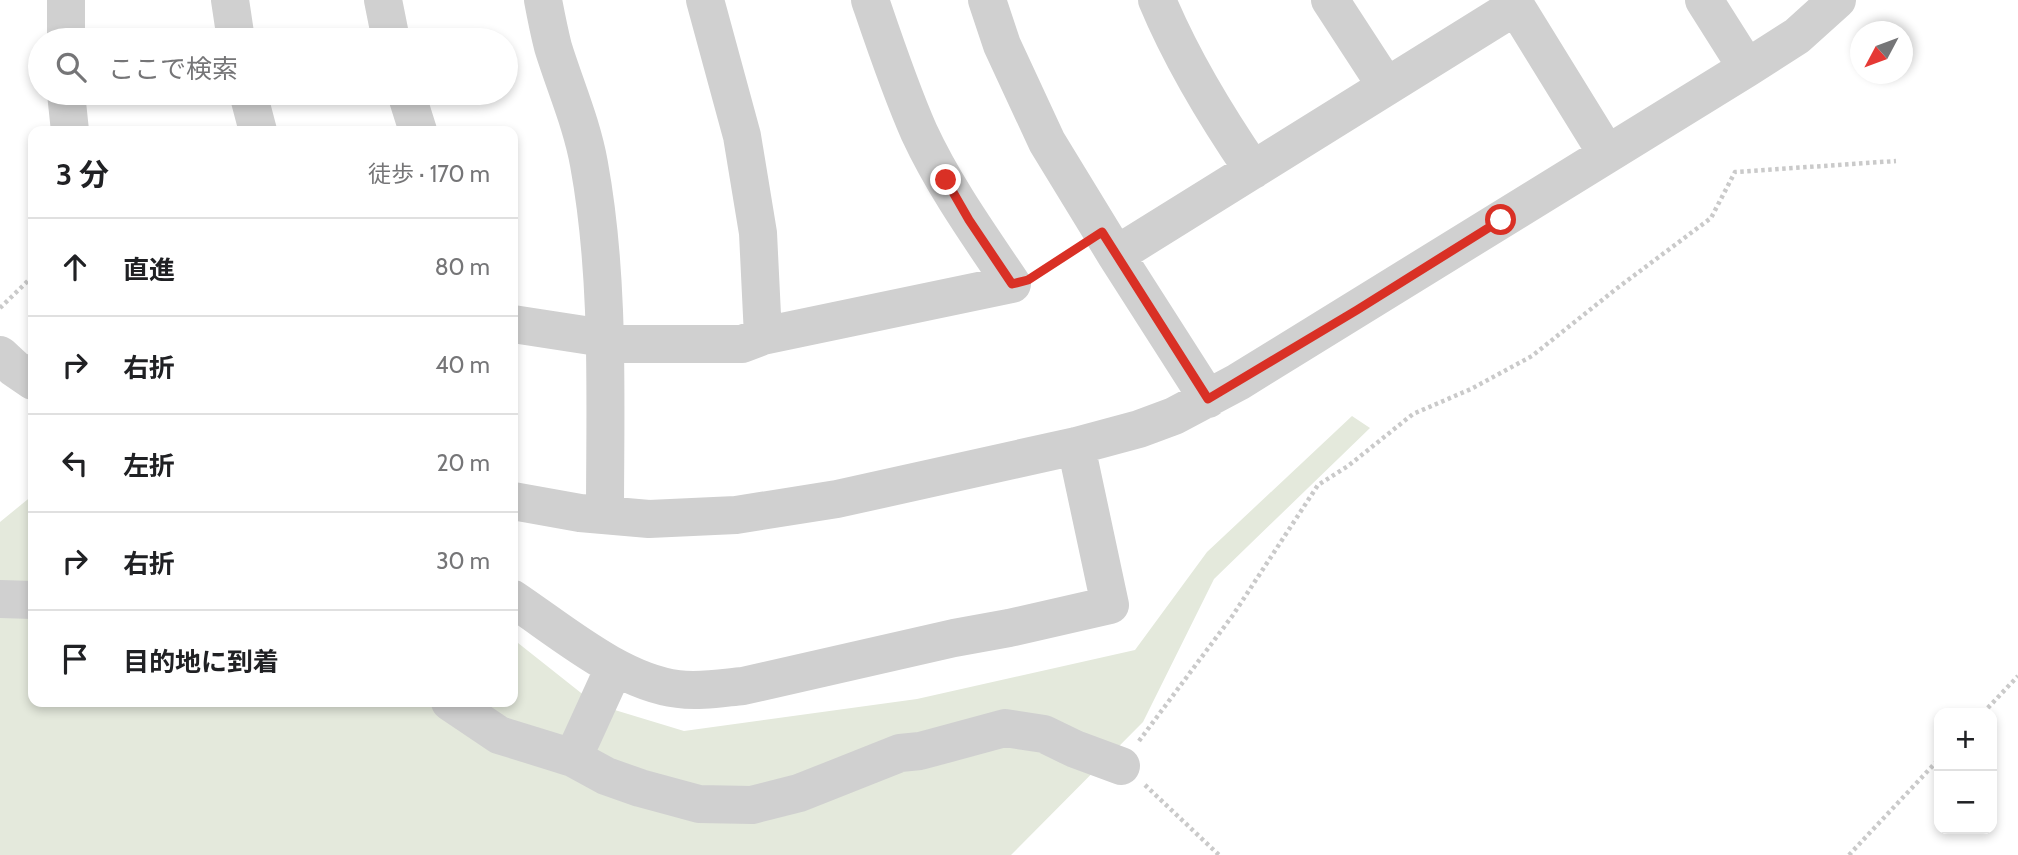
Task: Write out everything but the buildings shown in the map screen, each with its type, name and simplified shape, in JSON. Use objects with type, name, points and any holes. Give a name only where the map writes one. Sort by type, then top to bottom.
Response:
[{"type":"street","points":[[65,0],[66,28]]},
{"type":"street","points":[[229,0],[234,28]]},
{"type":"street","points":[[383,0],[389,28]]},
{"type":"street","points":[[543,0],[553,46],[589,160],[600,229],[605,341],[605,515]]},
{"type":"street","points":[[705,0],[742,136],[758,233],[763,337]]},
{"type":"street","points":[[518,325],[605,341],[742,344],[763,337],[1012,284],[969,220],[920,133],[888,54],[870,0]]},
{"type":"street","points":[[987,0],[1002,46],[1047,142],[1208,399]]},
{"type":"street","points":[[1157,0],[1186,61],[1253,170]]},
{"type":"street","points":[[1330,0],[1386,86]]},
{"type":"street","points":[[1704,0],[1747,68]]},
{"type":"street","points":[[518,502],[580,513],[649,519],[736,515],[837,499],[1076,446],[1139,429],[1174,416],[1208,399],[1357,310],[1747,68],[1797,36],[1837,0]]},
{"type":"street","points":[[1109,244],[1253,170],[1514,3],[1606,154]]},
{"type":"street","points":[[67,105],[69,126]]},
{"type":"street","points":[[251,105],[257,126]]},
{"type":"street","points":[[410,105],[416,126]]},
{"type":"street","points":[[0,355],[28,378]]},
{"type":"street","points":[[518,601],[614,668],[659,685],[679,689],[743,685],[1110,605],[1076,446]]},
{"type":"street","points":[[0,599],[28,600]]},
{"type":"street","points":[[573,758],[614,668]]},
{"type":"street","points":[[457,707],[499,735],[573,758],[640,788],[699,804],[752,805],[799,793],[900,753],[920,751],[1004,728],[1044,734],[1074,749],[1121,765]]},
{"type":"path","points":[[1219,855],[1154,792],[1121,765],[1233,615],[1318,485],[1348,466],[1413,414],[1472,389],[1532,356],[1711,218],[1735,172],[1896,161]]},
{"type":"path","points":[[1012,284],[1028,280],[1109,244]]},
{"type":"path","points":[[0,307],[28,281]]},
{"type":"path","points":[[1988,708],[2018,676]]},
{"type":"path","points":[[1849,855],[1934,764]]},
{"type":"shaded area","points":[[1352,416],[1370,428],[1214,579],[1143,722],[1011,855],[0,855],[0,522],[28,499],[28,707],[518,707],[518,643],[595,704],[684,731],[917,699],[1135,650],[1207,552]]},
{"type":"route","points":[[946,180],[1012,284],[1028,280],[1102,232],[1208,399],[1501,220]]}]
